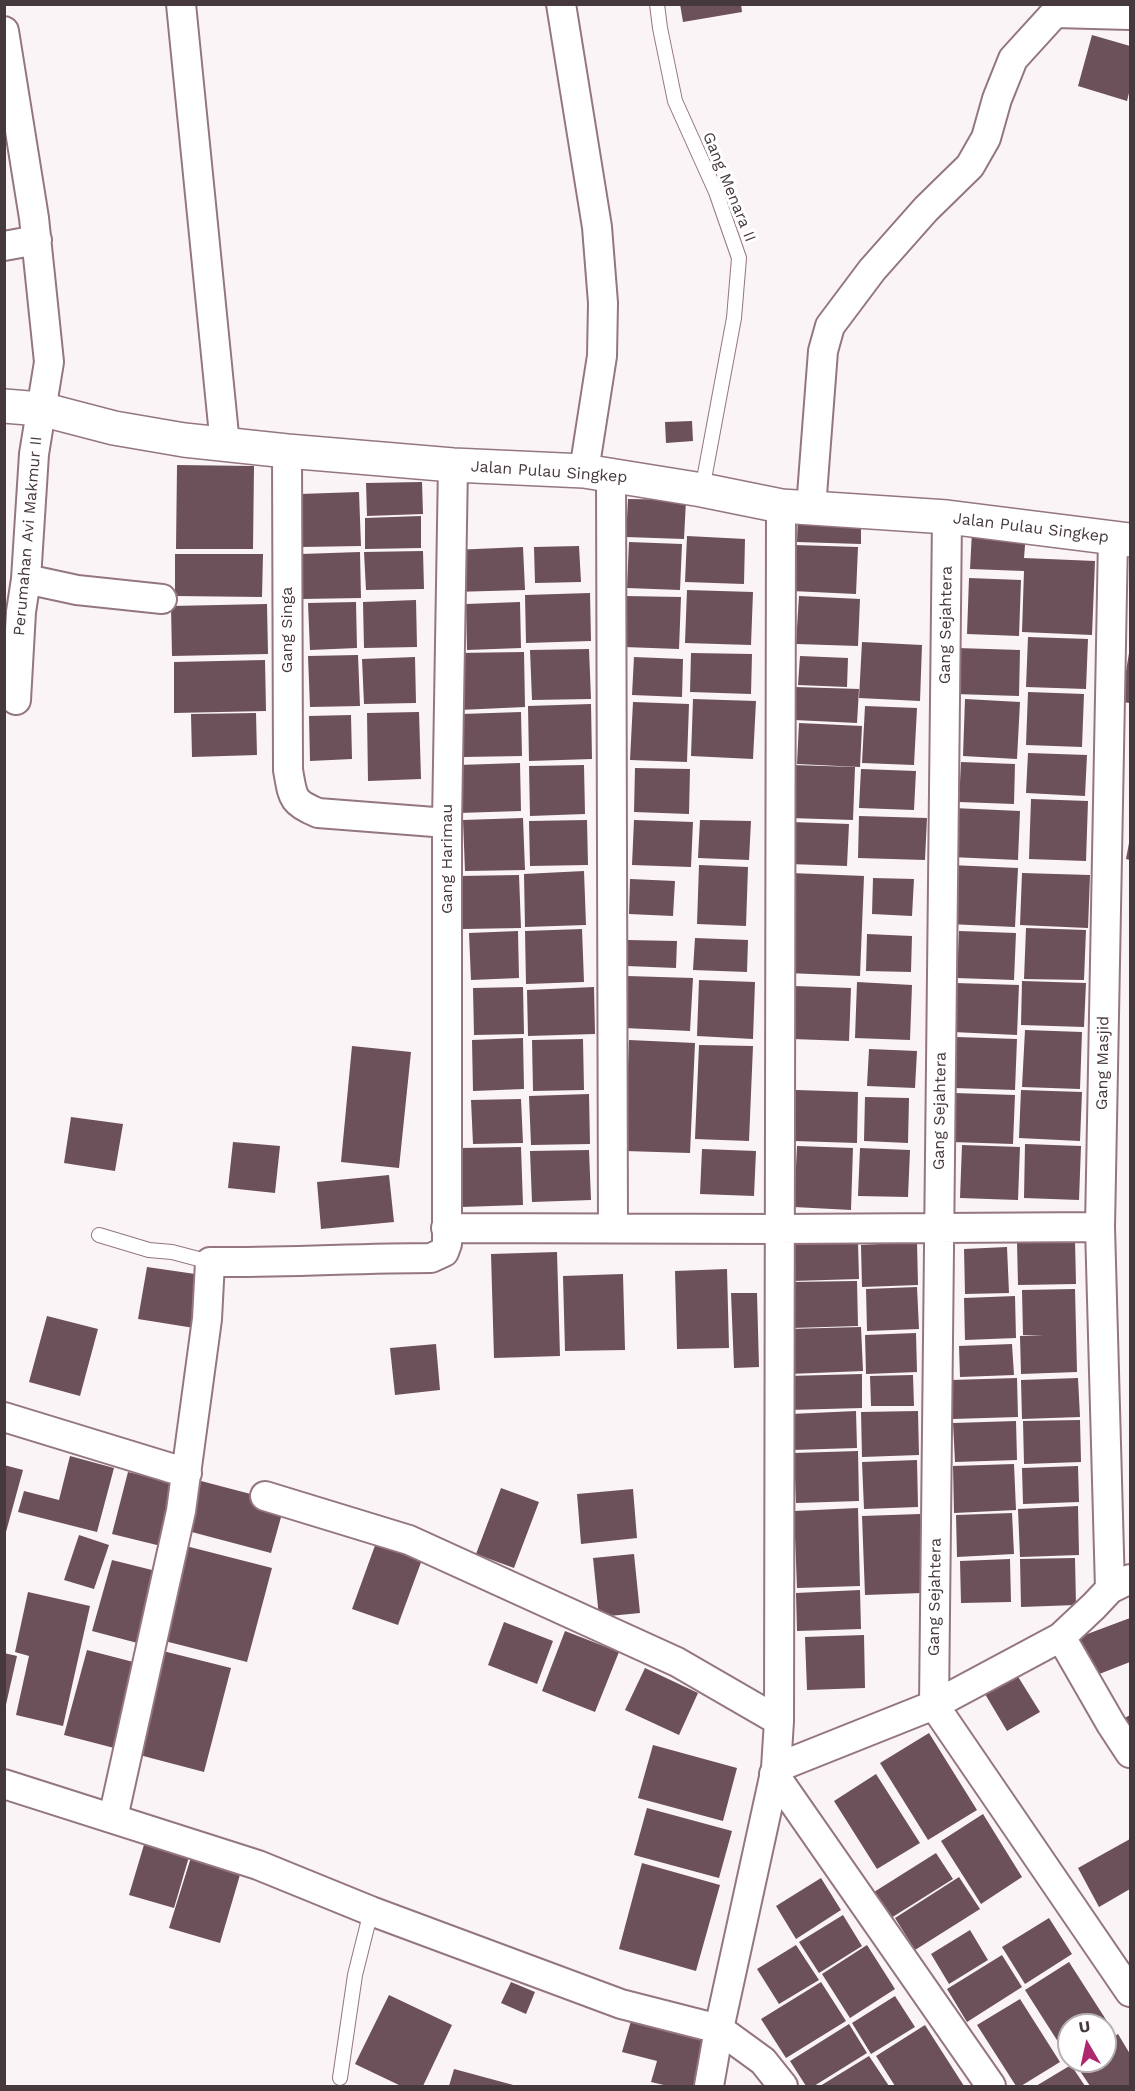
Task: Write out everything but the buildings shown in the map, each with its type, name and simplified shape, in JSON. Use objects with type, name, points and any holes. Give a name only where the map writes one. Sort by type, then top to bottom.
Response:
[{"type":"street","points":[[181,4],[225,445]]},
{"type":"street","points":[[561,4],[597,227],[603,303],[597,473],[613,1228]]},
{"type":"street","points":[[709,2086],[719,2029],[775,1771],[779,1721],[778,1229],[796,507],[823,351],[830,326],[872,270],[926,209],[970,166],[986,138],[997,99],[1013,59],[1059,9],[1131,15]]},
{"type":"street","name":"Perumahan Avi Makmur II","points":[[4,31],[36,240],[49,362],[34,454],[16,700]]},
{"type":"street","points":[[4,246],[36,240]]},
{"type":"street","name":"Jalan Pulau Singkep","points":[[4,406],[40,409],[114,428],[225,445],[453,465],[597,473],[796,507],[948,518],[1122,539]]},
{"type":"street","name":"Gang Singa","points":[[287,451],[288,770],[292,791],[300,806],[318,813],[447,823]]},
{"type":"street","name":"Gang Harimau","points":[[445,1240],[447,823],[453,465]]},
{"type":"street","name":"Gang Sejahtera","points":[[934,1705],[948,518]]},
{"type":"street","name":"Gang Masjid","points":[[1120,1584],[1100,1227],[1120,730],[1122,539]]},
{"type":"street","points":[[26,579],[76,590],[162,599]]},
{"type":"street","points":[[113,1818],[187,1473],[207,1319],[210,1262],[272,1263],[342,1258],[431,1258],[445,1240],[613,1228],[1100,1227]]},
{"type":"street","points":[[4,1417],[187,1473]]},
{"type":"street","points":[[265,1496],[409,1540],[677,1662],[779,1721]]},
{"type":"street","points":[[775,1771],[934,1705],[1061,1637],[1120,1584]]},
{"type":"street","points":[[1061,1637],[1111,1725],[1131,1753]]},
{"type":"street","points":[[934,1705],[1131,1992]]},
{"type":"street","points":[[775,1771],[991,2086]]},
{"type":"street","points":[[4,1784],[258,1865],[371,1911],[621,2004],[719,2029],[763,2061],[783,2086]]},
{"type":"lane","name":"Gang Menara II","points":[[657,4],[675,101],[716,192],[739,258],[734,318],[702,490]]},
{"type":"lane","points":[[99,1235],[149,1250],[172,1252],[210,1262]]},
{"type":"lane","points":[[340,2078],[355,1975],[371,1911]]}]
